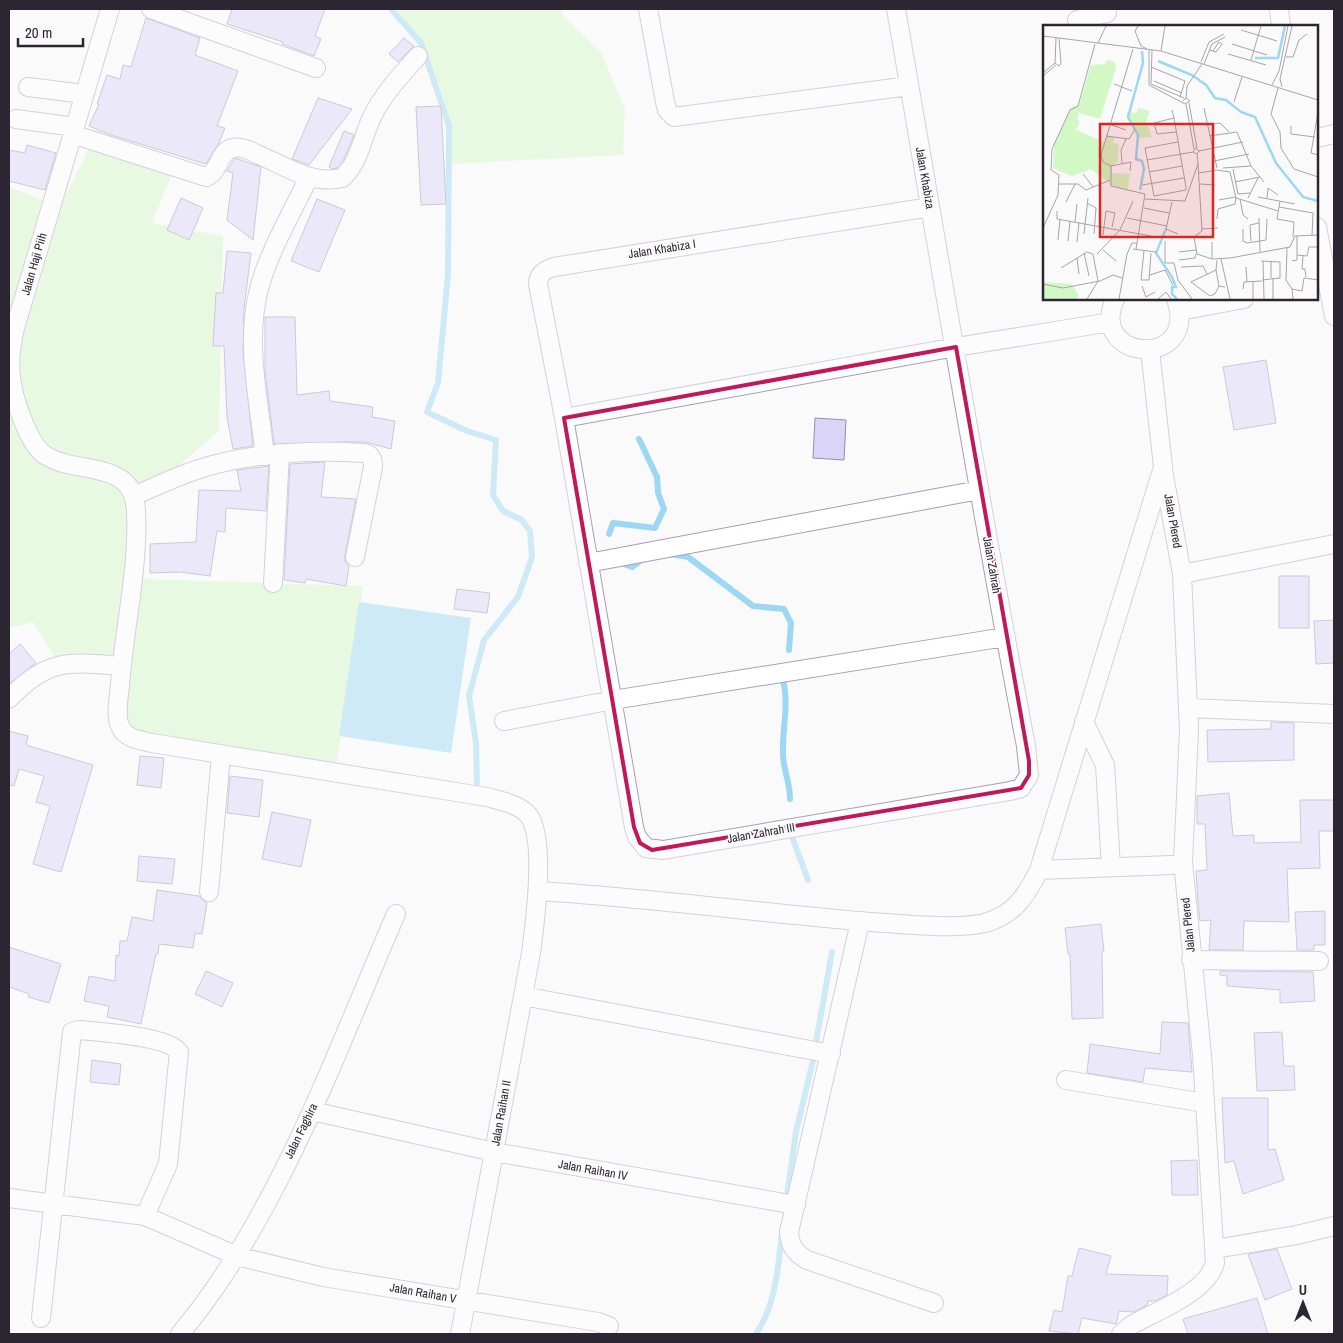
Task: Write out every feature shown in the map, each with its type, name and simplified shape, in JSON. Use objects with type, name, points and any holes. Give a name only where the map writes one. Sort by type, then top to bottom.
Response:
[{"type":"street","name":"Jalan Haji Piih","points":[[110,9],[11,347],[12,388],[27,430],[35,446],[43,454],[60,462],[118,477],[129,485],[134,496]]},
{"type":"street","points":[[151,9],[316,68]]},
{"type":"street","points":[[648,9],[665,102],[667,110],[674,116],[909,86]]},
{"type":"street","name":"Jalan Khabiza","points":[[896,9],[956,347]]},
{"type":"street","points":[[1076,18],[1108,16]]},
{"type":"street","points":[[16,119],[74,130],[206,177],[214,173],[226,152],[235,147],[250,150],[309,177],[335,180],[342,178],[350,172],[367,127],[382,98],[418,56]]},
{"type":"street","points":[[28,87],[84,94]]},
{"type":"street","points":[[1318,138],[1334,134]]},
{"type":"street","points":[[273,583],[272,454],[255,360],[255,309],[263,275],[309,177]]},
{"type":"street","name":"Jalan Khabiza I","points":[[564,418],[538,284],[543,271],[564,265],[930,207]]},
{"type":"street","points":[[1318,233],[1326,283],[1334,316]]},
{"type":"street","points":[[1115,300],[1111,308],[1111,322],[1115,334],[1124,344],[1137,350],[1150,350],[1163,346],[1174,336],[1180,324],[1178,305],[1233,300]]},
{"type":"street","points":[[564,418],[956,347],[1111,322]]},
{"type":"street","name":"Jalan Zahrah","points":[[956,347],[979,490],[1029,761],[1026,782]]},
{"type":"street","name":"Jalan Plered","points":[[1122,1334],[1130,1326],[1201,1285],[1213,1272],[1215,1249],[1205,1103],[1183,862],[1188,708],[1182,574],[1163,467],[1150,350]]},
{"type":"street","name":"Jalan Zahrah III","points":[[564,418],[634,827],[640,843],[652,850],[1010,791],[1021,788],[1026,782]]},
{"type":"street","points":[[9,699],[34,675],[54,666],[76,663],[121,666],[134,565],[136,512],[134,496],[207,466],[272,454],[325,450],[370,454],[373,467],[355,557]]},
{"type":"street","points":[[539,891],[624,897],[860,922],[959,927],[986,922],[1017,906],[1029,891],[1039,870],[1163,467]]},
{"type":"street","points":[[588,564],[979,490]]},
{"type":"street","points":[[1182,574],[1334,544]]},
{"type":"street","points":[[504,721],[613,700],[1005,637]]},
{"type":"street","name":"Jalan Raihan II","points":[[121,666],[118,715],[119,725],[128,736],[220,755],[487,797],[519,808],[528,815],[533,823],[539,891],[531,953],[460,1334]]},
{"type":"street","points":[[1188,708],[1334,714]]},
{"type":"street","points":[[1084,722],[1105,765],[1111,867]]},
{"type":"street","points":[[209,892],[220,755]]},
{"type":"street","points":[[1039,870],[1172,865]]},
{"type":"street","name":"Jalan Faghira","points":[[180,1334],[237,1256],[312,1111],[396,914]]},
{"type":"street","points":[[860,922],[827,1053],[793,1205],[789,1232],[796,1254],[807,1260],[934,1304]]},
{"type":"street","points":[[1191,960],[1319,962]]},
{"type":"street","points":[[523,996],[827,1053]]},
{"type":"street","points":[[41,1318],[72,1032],[79,1030],[147,1038],[170,1046],[179,1052],[168,1164],[144,1216]]},
{"type":"street","points":[[1066,1080],[1205,1103]]},
{"type":"street","name":"Jalan Raihan IV","points":[[312,1111],[494,1152],[793,1205]]},
{"type":"street","name":"Jalan Raihan V","points":[[9,1198],[144,1216],[237,1256],[323,1277],[598,1322],[609,1326]]},
{"type":"street","points":[[1215,1249],[1297,1235],[1334,1226]]},
{"type":"highlighted area","points":[[956,347],[1029,761],[1029,775],[1021,788],[663,850],[652,850],[640,843],[634,827],[564,418]]},
{"type":"green space","points":[[396,9],[562,9],[563,16],[601,52],[625,109],[623,155],[450,164],[444,100],[424,45]]},
{"type":"green space","points":[[98,130],[176,164],[152,223],[223,236],[219,431],[139,500],[143,579],[363,586],[336,769],[128,729],[109,667],[61,667],[33,622],[9,628],[9,187],[60,207]]},
{"type":"water","points":[[359,602],[471,618],[451,753],[339,736]]},
{"type":"building","points":[[232,9],[325,9],[315,36],[321,39],[314,56],[282,44],[283,42],[227,24]]},
{"type":"building","points":[[146,18],[200,38],[195,55],[238,71],[217,126],[225,128],[219,143],[206,164],[111,135],[89,126],[99,104],[97,104],[107,75],[120,79],[123,65],[131,67]]},
{"type":"building","points":[[404,38],[414,46],[398,62],[389,54]]},
{"type":"building","points":[[318,98],[352,109],[309,165],[292,159]]},
{"type":"building","points":[[441,106],[446,204],[421,205],[416,107]]},
{"type":"building","points":[[344,131],[354,135],[344,159],[337,168],[332,169],[329,167]]},
{"type":"building","points":[[27,145],[56,153],[45,190],[9,181],[9,150],[25,153]]},
{"type":"building","points":[[235,158],[261,167],[253,240],[227,220],[233,173],[227,171]]},
{"type":"building","points":[[181,198],[203,208],[189,240],[167,230]]},
{"type":"building","points":[[317,199],[345,210],[319,272],[291,261]]},
{"type":"building","points":[[227,251],[251,253],[244,308],[243,351],[253,446],[233,449],[227,417],[224,346],[213,346],[216,293],[223,293]]},
{"type":"building","points":[[265,317],[295,317],[297,395],[329,391],[330,401],[373,407],[372,417],[395,421],[391,449],[365,442],[274,444],[265,371]]},
{"type":"building","points":[[1266,360],[1276,423],[1234,430],[1223,367]]},
{"type":"building","points":[[815,418],[846,420],[844,460],[813,458]]},
{"type":"building","points":[[325,462],[321,497],[356,499],[345,555],[345,561],[349,566],[346,586],[306,579],[305,583],[284,580],[290,464]]},
{"type":"building","points":[[269,466],[266,511],[226,508],[225,532],[217,531],[210,576],[180,572],[150,573],[150,544],[196,542],[199,490],[241,491],[237,470]]},
{"type":"building","points":[[1279,576],[1309,576],[1309,628],[1279,628]]},
{"type":"building","points":[[457,589],[490,593],[487,613],[454,609]]},
{"type":"building","points":[[1334,620],[1334,663],[1316,664],[1314,621]]},
{"type":"building","points":[[20,644],[36,663],[9,684],[9,654]]},
{"type":"building","points":[[1271,722],[1294,723],[1294,760],[1208,762],[1207,730],[1271,729]]},
{"type":"building","points":[[9,731],[28,736],[26,745],[93,765],[61,872],[33,864],[50,806],[36,802],[44,776],[19,769],[14,786],[9,785]]},
{"type":"building","points":[[140,756],[164,758],[161,788],[137,785]]},
{"type":"building","points":[[230,776],[263,780],[259,817],[227,813]]},
{"type":"building","points":[[1229,793],[1233,836],[1254,835],[1254,843],[1301,842],[1300,800],[1334,800],[1334,831],[1319,831],[1320,868],[1287,869],[1289,922],[1244,921],[1243,950],[1209,950],[1211,920],[1200,921],[1198,902],[1196,871],[1207,870],[1205,824],[1197,824],[1197,796]]},
{"type":"building","points":[[272,812],[311,820],[301,867],[262,859]]},
{"type":"building","points":[[139,856],[175,859],[172,884],[137,881]]},
{"type":"building","points":[[157,890],[199,896],[207,903],[202,934],[195,933],[193,948],[159,944],[141,1024],[107,1017],[109,1006],[84,1001],[89,976],[115,981],[116,955],[119,956],[120,941],[127,941],[132,917],[153,921]]},
{"type":"building","points":[[1325,911],[1325,945],[1314,945],[1314,950],[1297,950],[1295,912]]},
{"type":"building","points":[[1101,924],[1104,951],[1102,951],[1103,1018],[1072,1019],[1070,954],[1068,954],[1065,928]]},
{"type":"building","points":[[9,947],[61,964],[49,1003],[28,997],[29,994],[9,987]]},
{"type":"building","points":[[206,971],[233,983],[222,1007],[195,994]]},
{"type":"building","points":[[1220,971],[1313,972],[1315,1001],[1280,1003],[1280,990],[1227,986],[1227,976],[1220,975]]},
{"type":"building","points":[[1162,1022],[1188,1023],[1192,1072],[1145,1068],[1143,1082],[1087,1073],[1090,1044],[1160,1054]]},
{"type":"building","points":[[1282,1032],[1284,1066],[1294,1066],[1295,1090],[1257,1091],[1254,1033]]},
{"type":"building","points":[[92,1060],[121,1064],[119,1085],[90,1082]]},
{"type":"building","points":[[1222,1098],[1268,1098],[1268,1150],[1275,1149],[1284,1180],[1243,1194],[1234,1161],[1225,1163]]},
{"type":"building","points":[[1197,1160],[1198,1195],[1172,1195],[1171,1161]]},
{"type":"building","points":[[1079,1248],[1111,1256],[1106,1274],[1168,1276],[1167,1295],[1155,1301],[1148,1301],[1147,1305],[1133,1312],[1119,1311],[1116,1324],[1082,1318],[1078,1334],[1049,1331],[1054,1310],[1062,1312],[1068,1276],[1072,1276]]},
{"type":"building","points":[[1277,1249],[1292,1289],[1265,1300],[1248,1254]]},
{"type":"building","points":[[1257,1298],[1268,1334],[1188,1334],[1183,1319]]},
{"type":"waterway","points":[[391,9],[421,43],[449,126],[448,274],[438,383],[427,412],[467,431],[496,440],[493,495],[503,511],[522,520],[530,531],[532,557],[518,597],[484,640],[469,696],[476,743],[477,784]]},
{"type":"waterway","points":[[609,534],[613,523],[655,528],[664,509],[658,493],[657,477],[639,439]]},
{"type":"waterway","points":[[670,554],[688,557],[753,606],[784,609],[791,623],[789,650]]},
{"type":"waterway","points":[[618,562],[632,567],[644,558]]},
{"type":"waterway","points":[[782,677],[786,706],[783,760],[790,799]]},
{"type":"waterway","points":[[791,834],[808,880]]},
{"type":"waterway","points":[[786,1203],[796,1132],[812,1065],[832,952]]},
{"type":"waterway","points":[[756,1334],[763,1322],[772,1298],[782,1233]]}]
